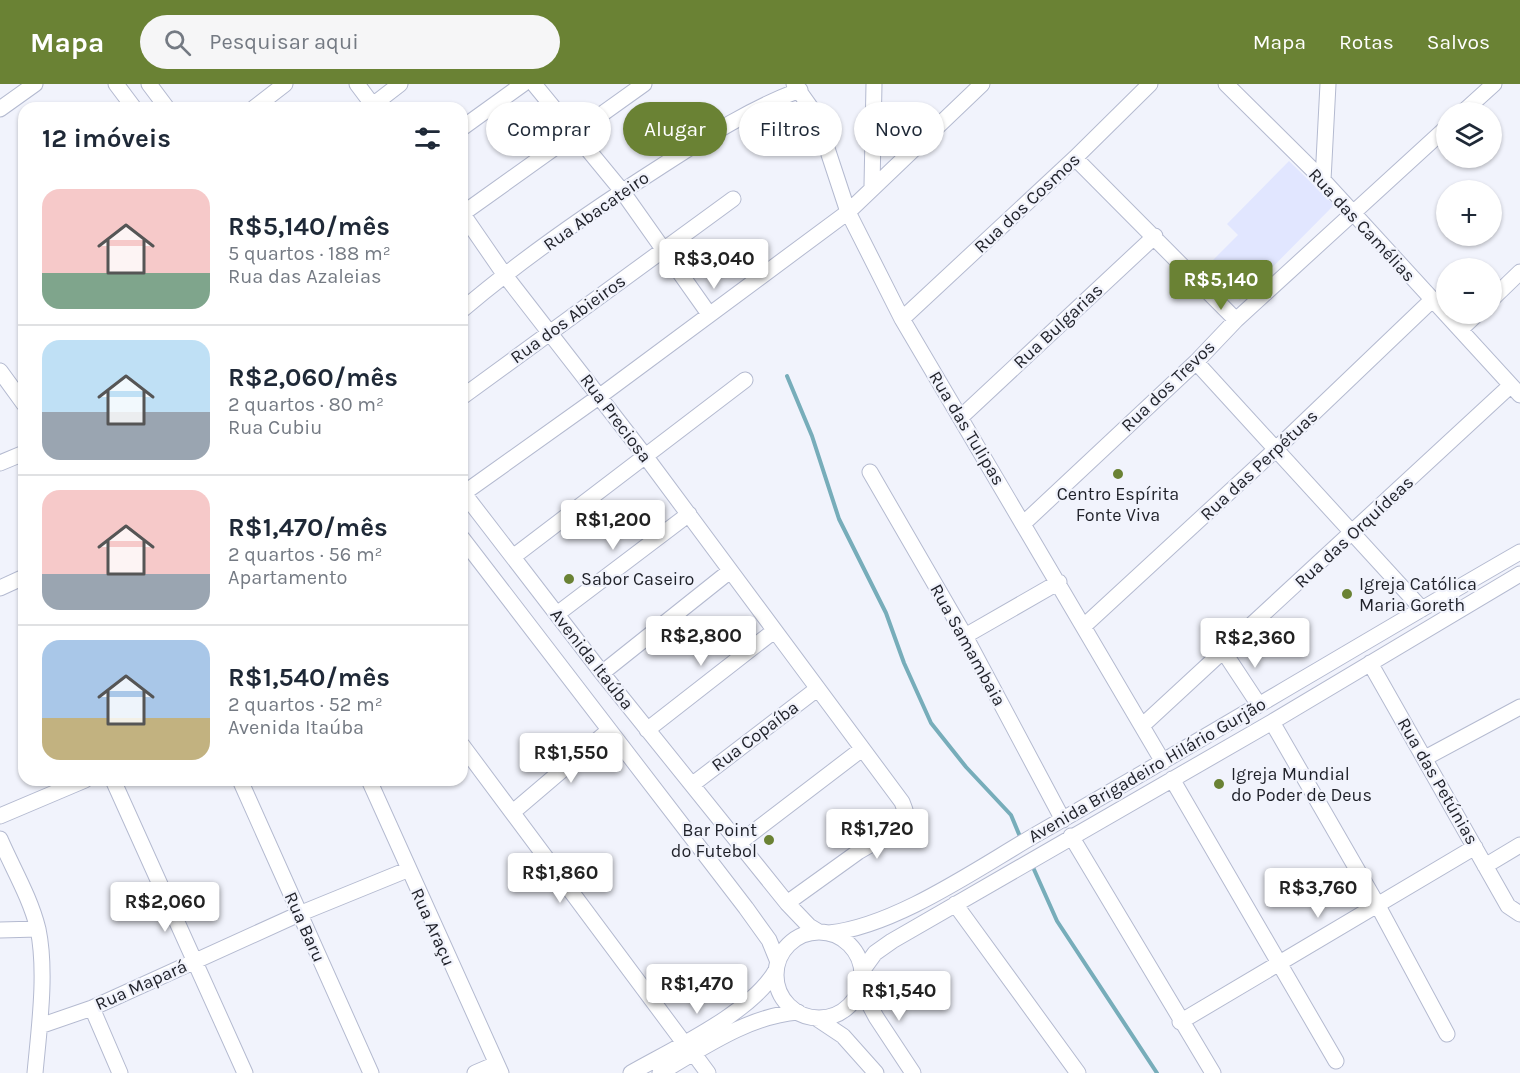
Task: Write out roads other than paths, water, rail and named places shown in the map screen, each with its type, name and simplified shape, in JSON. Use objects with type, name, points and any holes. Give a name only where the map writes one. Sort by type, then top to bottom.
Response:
[{"type":"street","points":[[0,109],[35,84]]},
{"type":"street","points":[[116,84],[130,102]]},
{"type":"street","points":[[149,84],[162,102]]},
{"type":"street","points":[[262,102],[285,84]]},
{"type":"street","points":[[357,84],[369,102]]},
{"type":"street","points":[[378,102],[400,84]]},
{"type":"street","points":[[468,124],[523,84]]},
{"type":"street","points":[[534,84],[550,102]]},
{"type":"street","points":[[611,107],[644,84]]},
{"type":"street","points":[[872,186],[874,84]]},
{"type":"street","points":[[468,488],[600,396],[848,212],[872,186],[982,84]]},
{"type":"street","name":"Rua dos Cosmos","points":[[902,319],[1075,158],[1150,84]]},
{"type":"street","name":"Rua das Camélias","points":[[1226,84],[1323,180],[1515,391]]},
{"type":"street","points":[[1323,180],[1328,84]]},
{"type":"street","points":[[1474,102],[1494,84]]},
{"type":"street","name":"Rua Abacateiro","points":[[468,304],[504,274],[622,191],[735,118],[797,87]]},
{"type":"street","name":"Rua das Tulipas","points":[[797,87],[816,115],[848,212],[902,319],[1163,762]]},
{"type":"street","name":"Rua dos Trevos","points":[[1024,524],[1196,362],[1236,320],[1436,137]]},
{"type":"street","points":[[468,210],[543,156]]},
{"type":"street","points":[[595,156],[664,248],[709,314]]},
{"type":"street","points":[[1075,158],[1236,320]]},
{"type":"street","name":"Rua dos Abieiros","points":[[468,393],[733,200]]},
{"type":"street","name":"Rua Preciosa","points":[[468,223],[504,274],[689,514],[898,796],[905,810],[898,829],[858,852],[787,903]]},
{"type":"street","name":"Rua Bulgarias","points":[[961,417],[1155,236]]},
{"type":"street","points":[[1502,289],[1520,272]]},
{"type":"street","name":"Rua das Perpétuas","points":[[1084,626],[1275,450],[1432,300]]},
{"type":"street","points":[[1461,329],[1466,324]]},
{"type":"street","points":[[1196,362],[1422,609]]},
{"type":"street","points":[[0,371],[18,396]]},
{"type":"street","points":[[513,557],[745,380]]},
{"type":"street","name":"Rua das Orquídeas","points":[[1143,725],[1354,533],[1515,391]]},
{"type":"street","points":[[0,463],[18,456]]},
{"type":"street","name":"Rua Samambaia","points":[[870,472],[965,636],[1063,820]]},
{"type":"street","name":"Avenida Itaúba","points":[[468,498],[602,673],[787,903],[808,926],[824,932]]},
{"type":"street","points":[[557,614],[689,514]]},
{"type":"street","name":"Avenida Itaúba","points":[[468,546],[747,909],[769,940],[777,966]]},
{"type":"street","name":"Avenida Brigadeiro Hilário Gurjão","points":[[824,932],[852,931],[885,920],[1063,820],[1520,552]]},
{"type":"street","points":[[602,673],[730,571]]},
{"type":"street","name":"Avenida Brigadeiro Hilário Gurjão","points":[[862,970],[875,953],[892,940],[1272,722],[1520,574]]},
{"type":"street","points":[[0,588],[18,580]]},
{"type":"street","points":[[965,636],[1059,582]]},
{"type":"street","points":[[647,730],[774,631]]},
{"type":"street","points":[[1224,652],[1259,705]]},
{"type":"street","name":"Rua das Petúnias","points":[[1370,663],[1504,900],[1520,914]]},
{"type":"street","name":"Rua Copaíba","points":[[693,784],[818,689]]},
{"type":"street","points":[[1425,758],[1520,707]]},
{"type":"street","points":[[1272,722],[1377,904],[1447,1034]]},
{"type":"street","points":[[513,812],[608,731]]},
{"type":"street","points":[[739,843],[862,749]]},
{"type":"street","points":[[468,753],[708,1073]]},
{"type":"street","points":[[1172,779],[1336,1061]]},
{"type":"street","points":[[0,816],[71,786]]},
{"type":"street","points":[[116,786],[245,1073]]},
{"type":"street","name":"Rua Baru","points":[[243,786],[371,1073]]},
{"type":"street","name":"Rua Araçu","points":[[372,786],[407,870],[498,1069]]},
{"type":"street","points":[[1071,836],[1180,1022],[1213,1073]]},
{"type":"street","points":[[0,839],[27,895],[38,929],[41,952],[40,1026],[35,1073]]},
{"type":"street","points":[[1485,866],[1520,845]]},
{"type":"street","points":[[1180,1022],[1277,962],[1475,846]]},
{"type":"street","name":"Rua Mapará","points":[[40,1026],[92,1008],[299,914],[407,870]]},
{"type":"street","points":[[955,903],[1078,1073]]},
{"type":"street","points":[[0,930],[38,929]]},
{"type":"street","points":[[660,1073],[759,993],[777,966],[784,950],[793,940],[805,934],[824,932],[839,937],[855,951],[862,970],[860,987],[854,1000],[844,1010],[831,1016],[816,1018]]},
{"type":"street","points":[[777,966],[776,980],[783,999],[798,1012],[816,1018],[843,1036],[876,1073]]},
{"type":"street","points":[[860,987],[876,1017],[913,1073]]},
{"type":"street","points":[[92,1008],[120,1073]]},
{"type":"street","points":[[631,1073],[747,1025],[772,1016],[798,1012]]},
{"type":"street","points":[[475,1073],[498,1069]]},
{"type":"waterway","points":[[787,376],[812,436],[839,519],[886,613],[904,663],[931,723],[966,767],[1011,815],[1021,839]]},
{"type":"waterway","points":[[1032,865],[1057,921],[1157,1073]]},
{"type":"place","name":"Centro Espírita Fonte Viva","points":[[1118,474]]},
{"type":"place","name":"Sabor Caseiro","points":[[569,579]]},
{"type":"place","name":"Igreja Católica Maria Goreth","points":[[1347,594]]},
{"type":"place","name":"Igreja Mundial do Poder de Deus","points":[[1219,784]]},
{"type":"place","name":"Bar Point do Futebol","points":[[769,840]]}]
